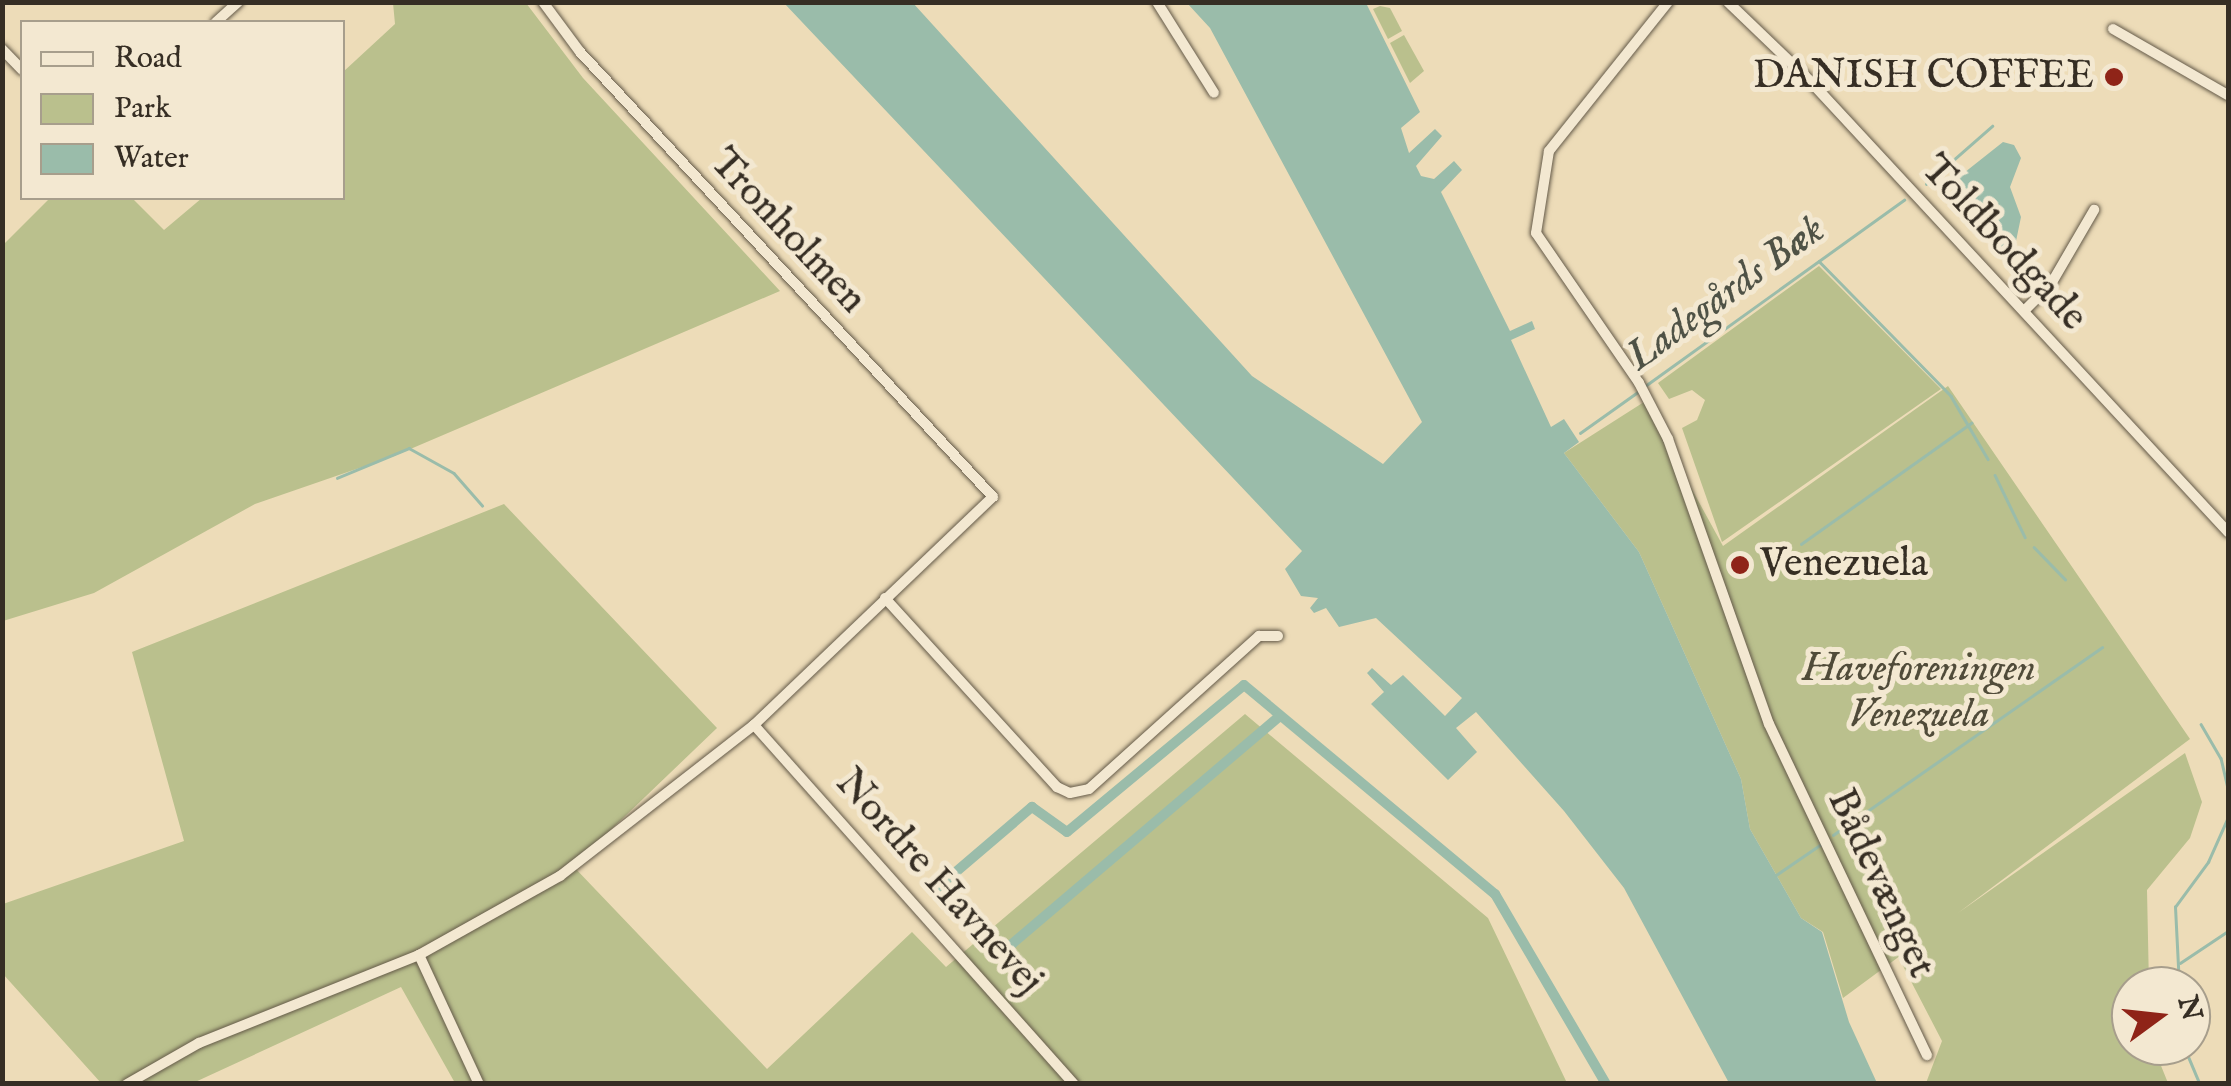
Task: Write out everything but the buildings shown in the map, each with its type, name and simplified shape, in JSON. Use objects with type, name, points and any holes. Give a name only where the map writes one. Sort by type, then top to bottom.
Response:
[{"type":"street","points":[[218,20],[238,2]]},
{"type":"street","name":"Tronholmen","points":[[543,2],[580,52],[993,497],[886,598]]},
{"type":"street","points":[[1157,2],[1214,93]]},
{"type":"street","name":"Bådevænget","points":[[1668,2],[1549,150],[1534,223],[1648,398],[1714,558],[1736,643],[1769,724],[1926,1054]]},
{"type":"street","name":"Toldbodgade","points":[[1728,2],[2024,311],[2228,532]]},
{"type":"street","points":[[2113,29],[2228,95]]},
{"type":"street","points":[[2,49],[20,68]]},
{"type":"street","points":[[2024,311],[2051,284],[2094,210]]},
{"type":"street","points":[[127,1084],[199,1043],[419,955],[560,876],[754,725],[886,598],[1056,788],[1070,793],[1089,788],[1259,636],[1278,636]]},
{"type":"street","name":"Nordre Havnevej","points":[[754,725],[1074,1084]]},
{"type":"street","points":[[419,955],[479,1084]]},
{"type":"green space","points":[[393,3],[526,3],[583,78],[780,291],[394,456],[255,504],[94,593],[3,621],[3,245],[48,200],[134,200],[164,230],[200,200],[345,200],[345,70],[395,24]]},
{"type":"green space","points":[[1390,8],[1402,31],[1388,39],[1373,9]]},
{"type":"green space","points":[[1404,35],[1424,71],[1410,83],[1390,43]]},
{"type":"green space","points":[[1819,266],[1941,389],[1722,542],[1682,428],[1697,420],[1705,400],[1692,390],[1669,399],[1658,383]]},
{"type":"green space","name":"Haveforeningen Venezuela","points":[[1948,386],[2190,739],[1958,913],[2185,753],[2202,802],[2190,838],[2147,890],[2149,966],[2111,966],[2111,1066],[2161,1066],[2168,1083],[1926,1083],[1942,1041],[1902,964],[1908,950],[1843,998],[1823,932],[1801,918],[1750,829],[1741,779],[1639,552],[1564,453],[1644,402],[1723,546]]},
{"type":"green space","points":[[504,504],[717,728],[573,866],[767,1069],[912,932],[946,967],[1245,714],[1488,918],[1567,1083],[455,1083],[401,987],[193,1083],[101,1083],[3,974],[3,904],[184,841],[132,652]]},
{"type":"water","points":[[784,3],[913,3],[1252,376],[1383,464],[1422,422],[1210,28],[1187,3],[1366,3],[1420,112],[1401,128],[1409,153],[1435,129],[1442,136],[1416,166],[1421,176],[1434,179],[1454,161],[1462,170],[1441,192],[1510,331],[1532,321],[1535,329],[1511,340],[1551,427],[1564,419],[1579,442],[1564,453],[1639,552],[1741,779],[1750,829],[1801,918],[1822,932],[1849,1022],[1877,1083],[1729,1083],[1624,888],[1564,811],[1476,712],[1456,728],[1477,752],[1448,780],[1371,704],[1384,692],[1367,673],[1372,668],[1391,685],[1403,675],[1445,716],[1462,698],[1376,618],[1339,627],[1326,608],[1314,613],[1310,608],[1318,598],[1301,596],[1285,569],[1302,551]]},
{"type":"water","points":[[2003,142],[2014,145],[2021,158],[2010,187],[2021,217],[2015,246],[2006,252],[1952,194],[1955,180]]},
{"type":"waterway","name":"Ladegårds Bæk","points":[[1926,184],[1992,126]]},
{"type":"waterway","name":"Ladegårds Bæk","points":[[1645,386],[1904,200]]},
{"type":"waterway","points":[[1819,261],[1951,396],[1988,459]]},
{"type":"waterway","name":"Ladegårds Bæk","points":[[1580,433],[1639,391]]},
{"type":"waterway","points":[[1801,544],[1971,423]]},
{"type":"waterway","points":[[337,478],[409,448],[454,473],[482,505]]},
{"type":"waterway","points":[[1995,475],[2025,537]]},
{"type":"waterway","points":[[2034,547],[2065,579]]},
{"type":"waterway","points":[[1833,835],[2102,647]]},
{"type":"waterway","points":[[937,888],[1032,807],[1067,832],[1244,685],[1495,894],[1606,1084]]},
{"type":"waterway","points":[[999,955],[1279,717]]},
{"type":"waterway","points":[[2201,724],[2221,758],[2228,789]]},
{"type":"waterway","points":[[2178,966],[2175,907],[2208,862],[2228,817]]},
{"type":"waterway","points":[[1776,875],[1820,845]]},
{"type":"waterway","points":[[2180,963],[2228,931]]},
{"type":"waterway","points":[[2192,1066],[2200,1084]]},
{"type":"place","name":"DANISH COFFEE","points":[[2114,77]]},
{"type":"place","name":"Venezuela","points":[[1740,565]]}]
